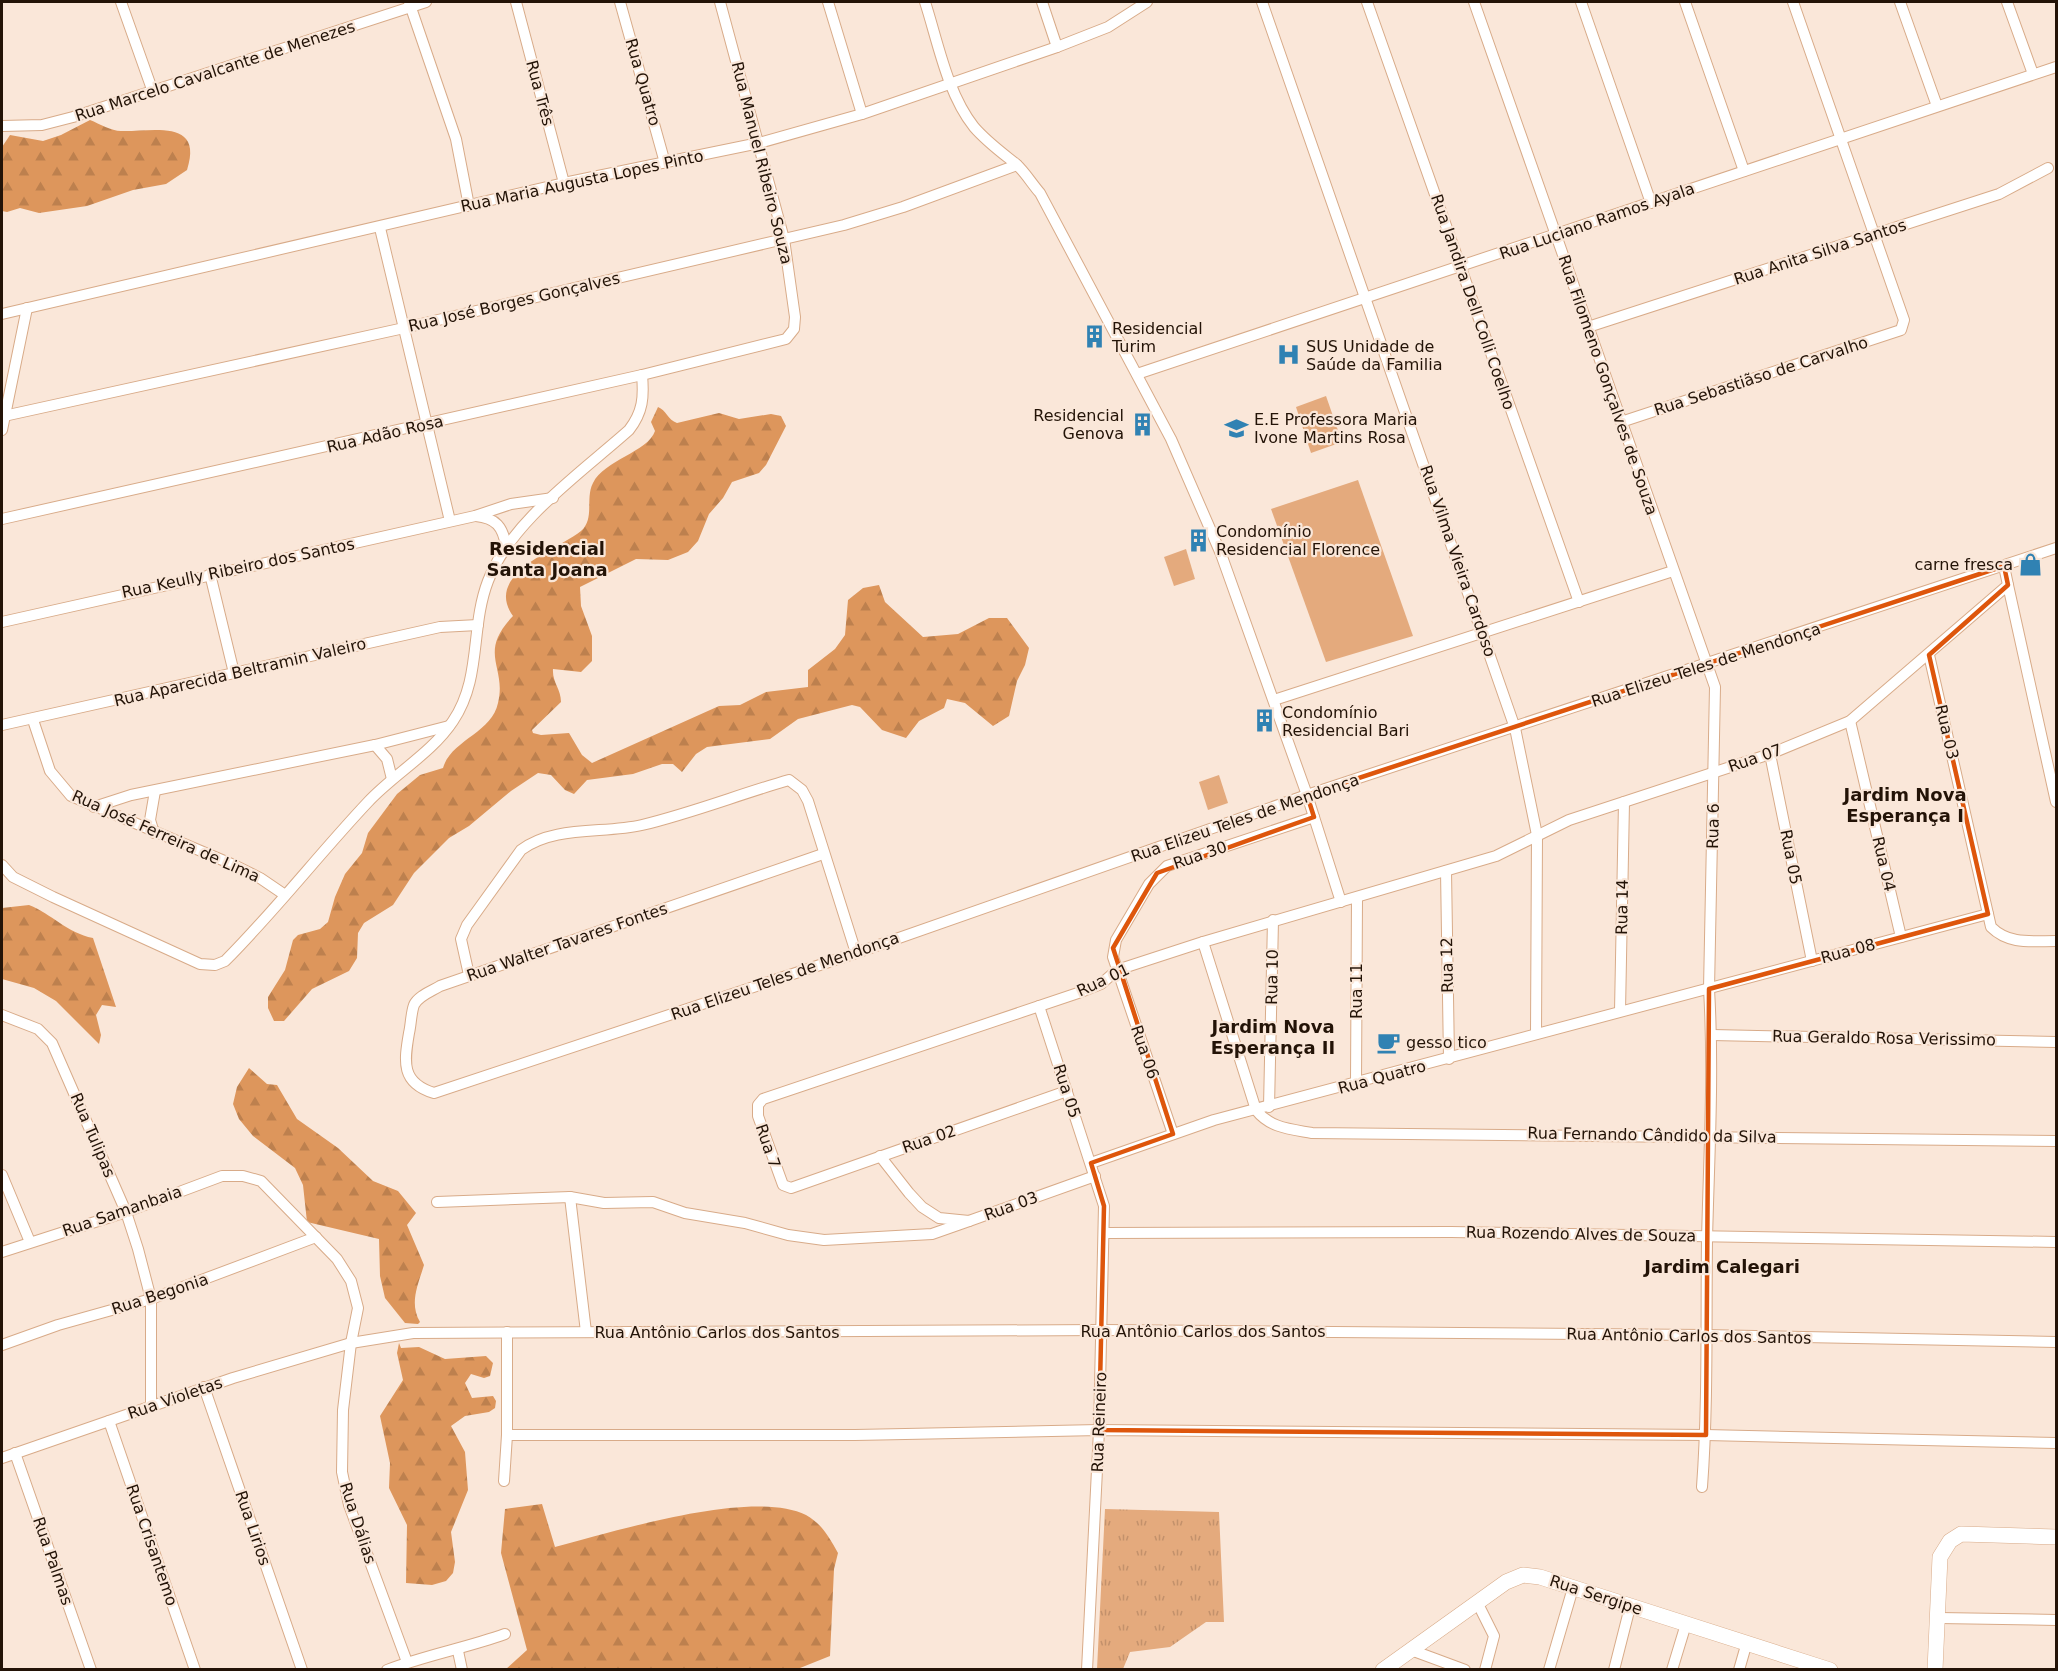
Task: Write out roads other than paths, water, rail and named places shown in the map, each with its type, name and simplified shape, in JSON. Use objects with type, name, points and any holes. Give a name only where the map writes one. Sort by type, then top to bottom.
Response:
[{"type":"street","points":[[121,2],[153,92]]},
{"type":"street","name":"Rua Marcelo Cavalcante de Menezes","points":[[2,126],[42,125],[153,92],[409,4],[426,2]]},
{"type":"street","name":"Rua Três","points":[[516,2],[564,183]]},
{"type":"street","name":"Rua Quatro","points":[[620,2],[665,163]]},
{"type":"street","name":"Rua Manuel Ribeiro Souza","points":[[720,2],[784,238],[795,317],[794,329],[786,339],[768,345]]},
{"type":"street","points":[[828,2],[862,114]]},
{"type":"street","points":[[925,2],[951,84],[973,126],[1000,154],[1017,165],[1040,193],[1058,222],[1171,439],[1221,554],[1307,795],[1341,902]]},
{"type":"street","points":[[1042,2],[1057,47]]},
{"type":"street","name":"Rua Maria Augusta Lopes Pinto","points":[[2,314],[380,228],[564,183],[759,143],[862,114],[1057,47],[1108,27],[1146,2]]},
{"type":"street","name":"Rua Vilma Vieira Cardoso","points":[[1262,2],[1515,728],[1537,835],[1536,1034]]},
{"type":"street","name":"Rua Jandira Dell Colli Coelho","points":[[1367,2],[1580,602]]},
{"type":"street","name":"Rua Filomeno Gonçalves de Souza","points":[[1474,2],[1708,665]]},
{"type":"street","points":[[1581,2],[1651,203]]},
{"type":"street","points":[[1685,2],[1744,171]]},
{"type":"street","points":[[1793,2],[1876,233]]},
{"type":"street","points":[[1900,2],[1937,106]]},
{"type":"street","points":[[2007,2],[2033,74]]},
{"type":"street","points":[[409,4],[456,139],[469,206]]},
{"type":"street","name":"Rua Luciano Ramos Ayala","points":[[1137,374],[2056,67]]},
{"type":"street","name":"Rua José Borges Gonçalves","points":[[4,416],[404,328],[844,225],[903,207],[1017,165]]},
{"type":"street","name":"Rua Anita Silva Santos","points":[[1588,327],[1998,194],[2048,168]]},
{"type":"street","points":[[380,228],[450,521]]},
{"type":"street","name":"Rua Sebastiãso de Carvalho","points":[[1622,422],[1901,330],[1904,320],[1876,233]]},
{"type":"street","points":[[2,430],[27,308]]},
{"type":"street","name":"Rua Adão Rosa","points":[[2,519],[768,345]]},
{"type":"street","points":[[2,865],[13,877],[53,897],[200,964],[215,965],[225,961],[392,779],[449,726],[471,687],[478,625],[488,581],[506,546],[532,516],[629,430],[640,417],[644,395],[642,375]]},
{"type":"street","name":"Rua Keully Ribeiro dos Santos","points":[[2,622],[476,516],[511,504],[553,498]]},
{"type":"street","points":[[476,516],[494,520],[503,531],[506,546]]},
{"type":"street","name":"Rua Elizeu Teles de Mendonça","points":[[434,1093],[856,953],[1307,795],[1708,665],[2056,548]]},
{"type":"street","points":[[2004,566],[2056,802]]},
{"type":"street","points":[[1274,700],[1673,571]]},
{"type":"street","points":[[210,574],[234,673]]},
{"type":"street","name":"Rua 07","points":[[1446,870],[1496,856],[1569,820],[1770,754],[1850,721],[2008,585]]},
{"type":"street","name":"Rua Aparecida Beltramin Valeiro","points":[[2,725],[33,720],[447,625],[478,625]]},
{"type":"street","name":"Rua 03","points":[[1929,654],[1988,914]]},
{"type":"street","name":"Rua 6","points":[[1702,1487],[1706,1435],[1707,1236],[1712,1035],[1709,989],[1714,772],[1714,687],[1708,665]]},
{"type":"street","name":"Rua José Ferreira de Lima","points":[[33,720],[44,754],[59,784],[71,796],[234,865],[285,895]]},
{"type":"street","name":"Rua 04","points":[[1850,721],[1901,937]]},
{"type":"street","points":[[94,807],[155,791],[375,746],[449,726]]},
{"type":"street","points":[[375,746],[387,759],[392,779]]},
{"type":"street","name":"Rua 05","points":[[1770,754],[1812,961]]},
{"type":"street","points":[[469,975],[461,939],[467,924],[521,850],[532,842],[549,837],[639,826],[789,780],[802,790],[808,801],[856,953]]},
{"type":"street","points":[[154,833],[150,811],[155,791]]},
{"type":"street","name":"Rua 14","points":[[1620,1011],[1624,802]]},
{"type":"street","name":"Rua 30","points":[[1117,970],[1113,957],[1116,940],[1157,873],[1167,866],[1314,817]]},
{"type":"street","name":"Rua Walter Tavares Fontes","points":[[434,1093],[416,1086],[406,1068],[405,1056],[414,1005],[421,997],[440,986],[469,975],[823,854]]},
{"type":"street","name":"Rua 01","points":[[763,1099],[1101,984],[1117,970],[1273,920],[1357,898],[1446,870]]},
{"type":"street","name":"Rua 12","points":[[1446,870],[1449,1059]]},
{"type":"street","name":"Rua 11","points":[[1356,1084],[1357,898]]},
{"type":"street","points":[[1988,914],[1991,927],[2000,936],[2013,940],[2056,941]]},
{"type":"street","name":"Rua 08","points":[[1709,989],[1988,914]]},
{"type":"street","name":"Rua 10","points":[[1269,1107],[1273,920]]},
{"type":"street","points":[[1203,942],[1256,1110]]},
{"type":"street","name":"Rua 06","points":[[1117,970],[1173,1134]]},
{"type":"street","name":"Rua Quatro","points":[[1091,1163],[1173,1134],[1256,1110],[1709,989]]},
{"type":"street","name":"Rua 05","points":[[1039,1006],[1095,1176]]},
{"type":"street","name":"Rua Tulipas","points":[[2,1015],[38,1029],[52,1043],[126,1212],[151,1299],[151,1405]]},
{"type":"street","name":"Rua Geraldo Rosa Verissimo","points":[[1712,1035],[2056,1042]]},
{"type":"street","name":"Rua 02","points":[[791,1188],[1067,1091]]},
{"type":"street","name":"Rua 7","points":[[763,1099],[758,1105],[758,1116],[783,1185],[791,1188]]},
{"type":"street","name":"Rua Fernando Cândido da Silva","points":[[1256,1110],[1263,1120],[1277,1127],[1312,1133],[1710,1135],[2056,1141]]},
{"type":"street","name":"Rua 03","points":[[880,1156],[922,1207],[939,1218],[969,1221],[1095,1176]]},
{"type":"street","points":[[2,1175],[30,1242]]},
{"type":"street","name":"Rua Samanbaia","points":[[2,1252],[126,1212],[222,1176],[243,1176]]},
{"type":"street","name":"Rua Dálias","points":[[243,1176],[261,1181],[337,1258],[351,1281],[358,1308],[351,1343],[344,1410],[342,1472],[349,1505],[407,1662]]},
{"type":"street","name":"Rua Reineiro","points":[[1087,1670],[1099,1430],[1105,1233],[1104,1206],[1095,1176]]},
{"type":"street","points":[[437,1202],[570,1197],[604,1203],[653,1202],[685,1213],[745,1223],[806,1239],[932,1234],[969,1221]]},
{"type":"street","points":[[570,1197],[586,1332]]},
{"type":"street","name":"Rua Rozendo Alves de Souza","points":[[1105,1233],[1451,1232],[2056,1242]]},
{"type":"street","name":"Rua Begonia","points":[[2,1345],[58,1325],[151,1299],[316,1237]]},
{"type":"street","name":"Rua Antônio Carlos dos Santos","points":[[351,1343],[413,1333],[1102,1330],[1706,1335],[2056,1342]]},
{"type":"street","points":[[504,1481],[507,1435],[507,1332]]},
{"type":"street","name":"Rua Violetas","points":[[2,1458],[204,1387],[351,1343]]},
{"type":"street","name":"Rua Lirios","points":[[204,1387],[302,1670]]},
{"type":"street","name":"Rua Crisantemo","points":[[110,1421],[195,1670]]},
{"type":"street","points":[[507,1435],[855,1435],[1099,1430],[1706,1435],[2056,1443]]},
{"type":"street","name":"Rua Palmas","points":[[15,1453],[91,1670]]},
{"type":"street","points":[[1935,1670],[1940,1557],[1950,1541],[1961,1534],[2056,1537]]},
{"type":"street","name":"Rua Sergipe","points":[[1383,1670],[1506,1582],[1523,1575],[1573,1588],[1747,1642],[1804,1666],[1830,1670]]},
{"type":"street","points":[[1550,1670],[1573,1588]]},
{"type":"street","points":[[1477,1602],[1494,1636],[1485,1670]]},
{"type":"street","points":[[1614,1670],[1630,1607]]},
{"type":"street","points":[[1939,1618],[2056,1620]]},
{"type":"street","points":[[1672,1670],[1686,1624]]},
{"type":"street","points":[[387,1670],[407,1662],[458,1651],[505,1634]]},
{"type":"street","points":[[1739,1670],[1747,1642]]},
{"type":"street","points":[[1411,1650],[1439,1666],[1465,1670]]},
{"type":"street","points":[[458,1651],[462,1670]]},
{"type":"place","name":"Residencial Turim","points":[[1094,337]]},
{"type":"place","name":"SUS Unidade de Saúde da Familia","points":[[1288,355]]},
{"type":"place","name":"Residencial Genova","points":[[1142,424]]},
{"type":"place","name":"E.E Professora Maria Ivone Martins Rosa","points":[[1236,428]]},
{"type":"place","name":"Condomínio Residencial Florence","points":[[1198,540]]},
{"type":"place","name":"carne fresca","points":[[2031,564]]},
{"type":"place","name":"Condomínio Residencial Bari","points":[[1264,721]]},
{"type":"place","name":"gesso tico","points":[[1388,1042]]},
{"type":"district","name":"Residencial Santa Joana","points":[[547,558]]},
{"type":"district","name":"Jardim Nova Esperança I","points":[[1905,804]]},
{"type":"district","name":"Jardim Nova Esperança II","points":[[1273,1036]]},
{"type":"district","name":"Jardim Calegari","points":[[1722,1266]]}]
